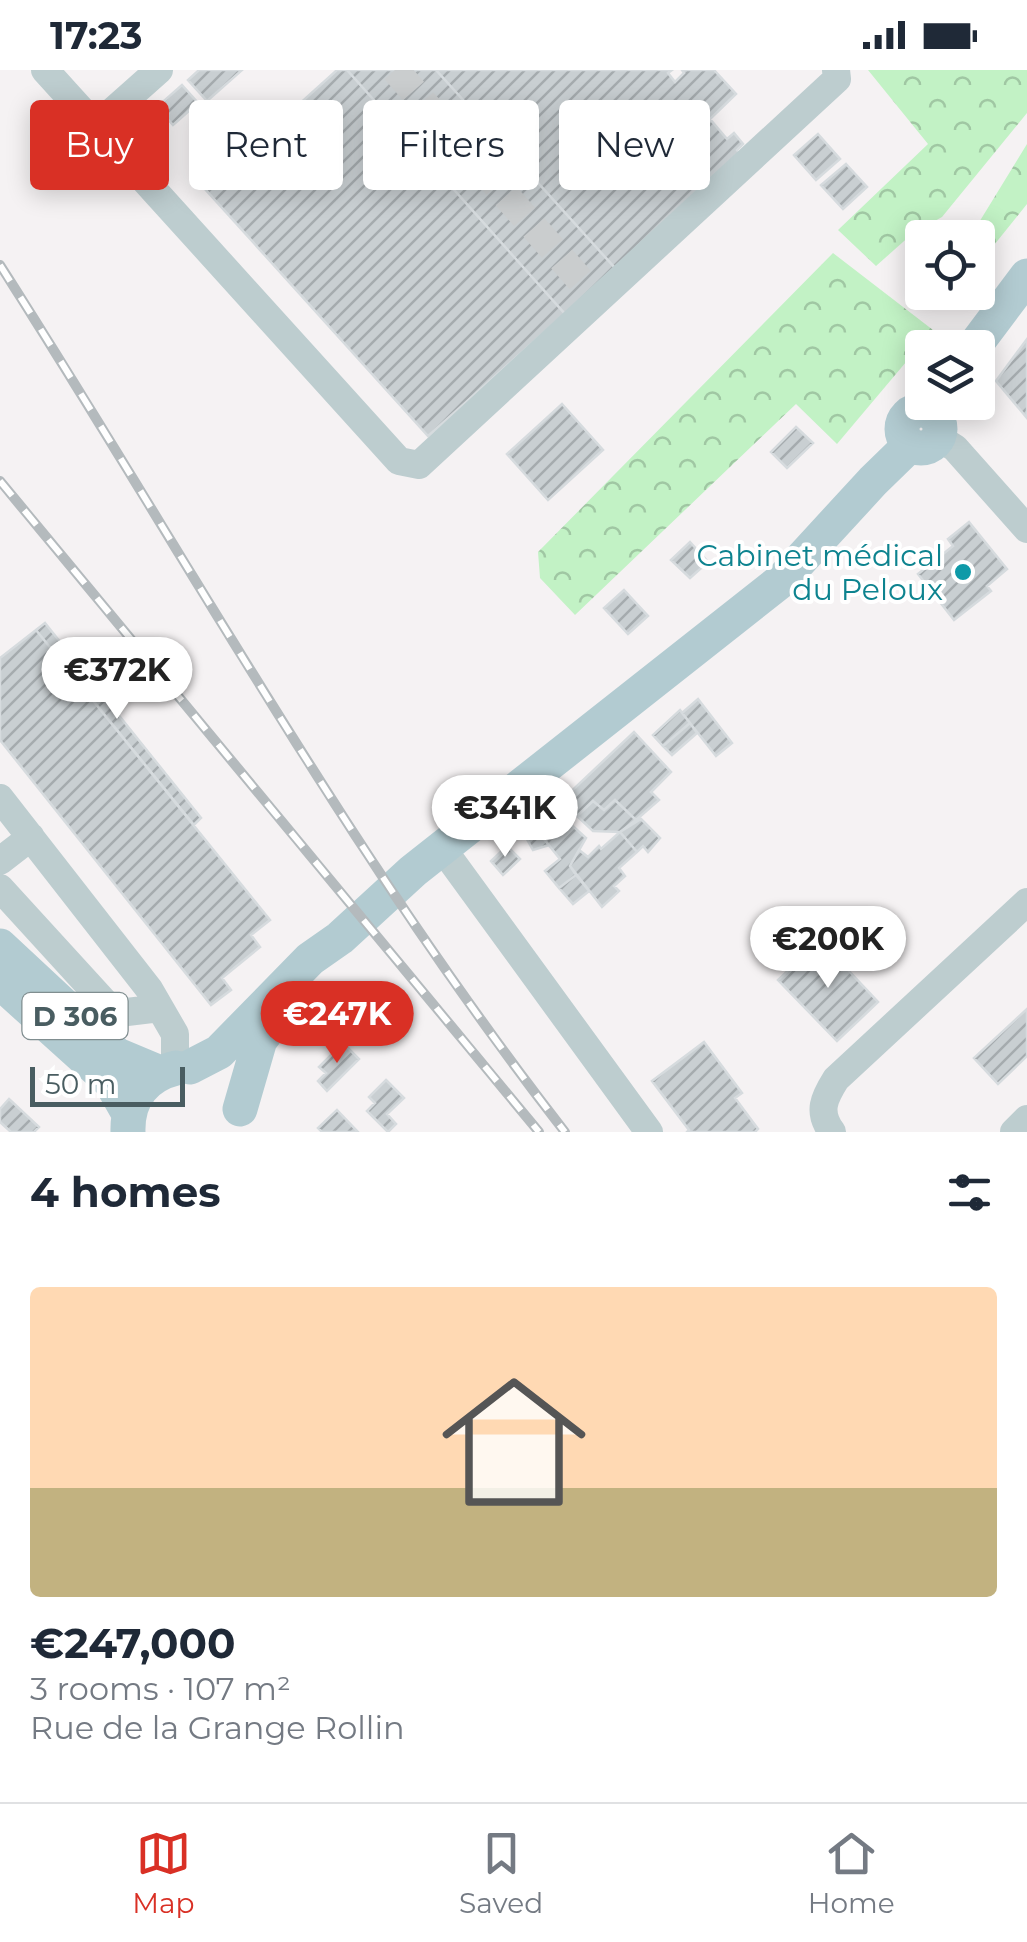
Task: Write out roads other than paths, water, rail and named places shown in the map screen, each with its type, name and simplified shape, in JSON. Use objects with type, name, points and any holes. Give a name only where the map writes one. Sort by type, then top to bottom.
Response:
[{"type":"main road","points":[[986,330],[1027,276]]},
{"type":"main road","points":[[128,1122],[146,1082],[219,1052],[310,959],[345,934],[412,871],[782,580],[873,480],[930,425]]},
{"type":"main road","points":[[241,1120],[260,1040],[345,934]]},
{"type":"main road","name":"D 306","points":[[0,946],[116,1055],[175,1069]]},
{"type":"main road","name":"D 306","points":[[0,982],[112,1082],[128,1122]]},
{"type":"main road","points":[[175,1069],[207,1072],[222,1080],[241,1120]]},
{"type":"street","points":[[45,70],[72,100]]},
{"type":"street","points":[[125,100],[159,70]]},
{"type":"street","points":[[154,190],[399,461],[419,465],[594,295],[836,80],[836,70]]},
{"type":"street","points":[[930,425],[1027,529]]},
{"type":"street","points":[[0,798],[149,989],[175,1034],[175,1069]]},
{"type":"street","points":[[0,861],[31,837]]},
{"type":"street","points":[[442,848],[649,1132]]},
{"type":"street","points":[[0,888],[106,1004],[126,1012],[160,1008]]},
{"type":"street","points":[[832,1132],[824,1122],[822,1101],[836,1079],[1027,902]]},
{"type":"street","points":[[1014,1132],[1027,1119]]},
{"type":"tunnel","points":[[395,70],[590,291]]},
{"type":"railway","points":[[0,265],[342,814],[487,1028],[565,1132]]},
{"type":"railway","points":[[0,481],[539,1132]]},
{"type":"place","name":"Cabinet médical du Peloux","points":[[963,572]]}]
